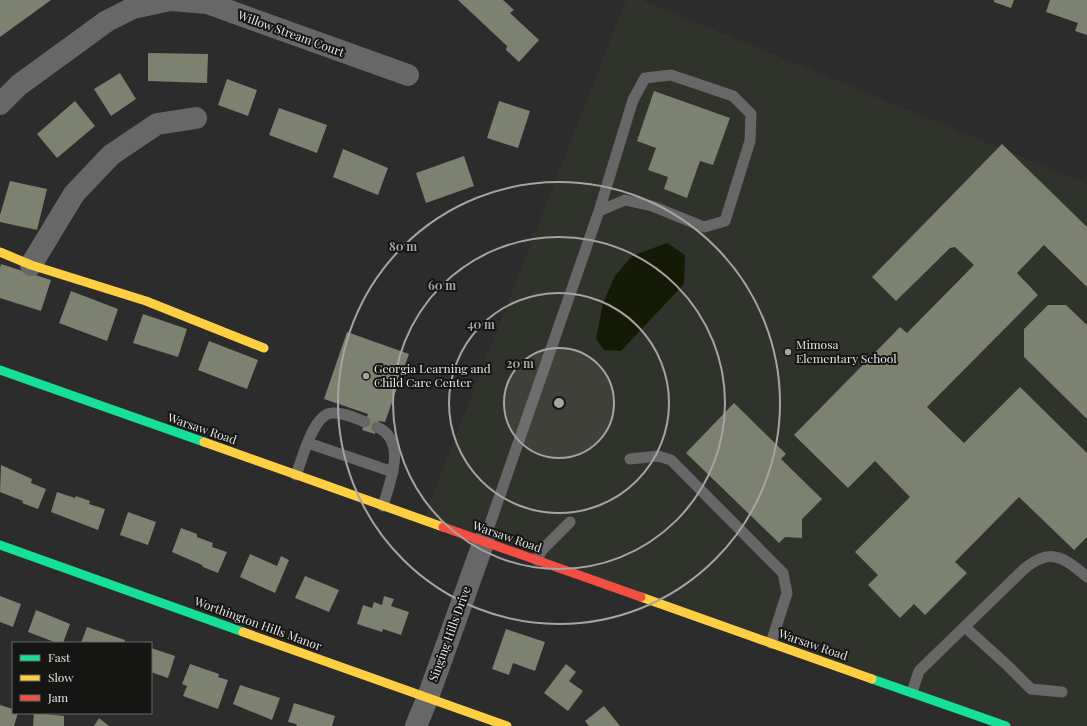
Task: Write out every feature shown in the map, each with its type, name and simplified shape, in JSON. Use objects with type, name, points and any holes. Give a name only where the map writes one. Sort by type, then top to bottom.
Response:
[{"type":"street","name":"Willow Stream Court","points":[[0,104],[19,85],[107,21],[133,8],[171,0],[207,4],[408,75]]},
{"type":"street","points":[[31,265],[74,194],[111,155],[157,124],[196,118]]},
{"type":"street","points":[[0,252],[31,265],[146,301],[264,348]]},
{"type":"street","name":"Warsaw Road","points":[[0,370],[1006,726]]},
{"type":"street","name":"Singing Hills Drive","points":[[416,726],[428,698],[484,541]]},
{"type":"street","name":"Worthington Hills Manor","points":[[0,545],[507,726]]},
{"type":"lane","points":[[484,541],[599,211],[633,100],[645,78],[671,75],[733,96],[751,114],[750,141],[725,221],[704,227],[652,206],[625,200],[599,211]]},
{"type":"lane","points":[[296,475],[315,426],[322,417],[330,413],[340,413],[365,422]]},
{"type":"lane","points":[[377,427],[385,430],[392,440],[395,454],[393,472],[383,506]]},
{"type":"lane","points":[[308,443],[393,472]]},
{"type":"lane","points":[[630,459],[658,456],[671,460],[783,573],[787,593],[771,642]]},
{"type":"lane","points":[[537,560],[542,550],[570,522]]},
{"type":"lane","points":[[912,692],[919,671],[1024,569],[1041,558],[1053,556],[1063,559],[1077,568],[1087,578]]},
{"type":"lane","points":[[965,627],[1031,689],[1062,692]]},
{"type":"shaded area","name":"Mimosa Elementary School","points":[[626,0],[642,0],[1087,184],[1087,726],[1006,726],[423,520]]},
{"type":"shaded area","points":[[667,243],[685,255],[684,284],[621,351],[604,350],[596,339],[603,303],[615,276],[632,256]]},
{"type":"building","points":[[0,0],[51,0],[0,37]]},
{"type":"building","points":[[458,0],[503,0],[514,10],[510,13],[539,40],[519,62],[506,50],[507,46]]},
{"type":"building","points":[[994,0],[1014,0],[1011,8],[994,2]]},
{"type":"building","points":[[1050,0],[1087,0],[1087,35],[1075,31],[1078,23],[1046,12]]},
{"type":"building","points":[[148,53],[208,54],[207,83],[148,81]]},
{"type":"building","points":[[120,73],[136,99],[111,116],[94,89]]},
{"type":"building","points":[[227,79],[257,90],[248,116],[218,105]]},
{"type":"building","points":[[654,91],[730,118],[713,165],[700,161],[687,198],[664,189],[668,177],[648,170],[656,148],[637,141]]},
{"type":"building","points":[[75,101],[95,126],[57,158],[37,134]]},
{"type":"building","points":[[499,101],[530,111],[518,148],[487,138]]},
{"type":"building","points":[[279,108],[327,125],[317,153],[269,135]]},
{"type":"building","points":[[1002,144],[1087,227],[1087,287],[1044,245],[1017,273],[1038,295],[927,407],[964,443],[1020,387],[1087,453],[1087,537],[1074,550],[1019,497],[955,562],[967,573],[925,615],[914,604],[900,618],[868,585],[878,575],[855,552],[910,497],[875,461],[848,488],[794,435],[900,327],[907,333],[974,265],[955,247],[950,248],[896,301],[872,277]]},
{"type":"building","points":[[343,149],[388,168],[378,195],[333,177]]},
{"type":"building","points":[[464,156],[474,186],[426,203],[416,173]]},
{"type":"building","points":[[10,181],[47,189],[37,230],[0,222],[0,215]]},
{"type":"building","points":[[1,264],[51,280],[41,311],[0,298]]},
{"type":"building","points":[[71,291],[118,309],[107,341],[59,323]]},
{"type":"building","points":[[1048,305],[1066,305],[1087,325],[1087,419],[1024,357],[1024,329]]},
{"type":"building","points":[[143,314],[187,329],[178,357],[133,343]]},
{"type":"building","name":"Georgia Learning and Child Care Center","points":[[347,332],[409,354],[385,422],[379,421],[375,434],[362,430],[368,414],[324,399]]},
{"type":"building","points":[[209,341],[258,360],[247,389],[198,370]]},
{"type":"building","points":[[734,403],[786,454],[781,459],[822,499],[802,519],[802,538],[785,537],[779,543],[686,453]]},
{"type":"building","points":[[1,465],[32,479],[31,483],[46,489],[38,509],[0,492]]},
{"type":"building","points":[[57,492],[75,498],[76,496],[90,501],[89,504],[105,509],[98,530],[51,512]]},
{"type":"building","points":[[128,512],[156,522],[148,545],[120,535]]},
{"type":"building","points":[[181,528],[197,534],[197,537],[213,543],[212,547],[227,552],[218,573],[172,552]]},
{"type":"building","points":[[250,554],[277,566],[281,556],[289,560],[275,593],[240,577]]},
{"type":"building","points":[[305,576],[339,590],[329,612],[295,598]]},
{"type":"building","points":[[0,596],[21,604],[13,627],[0,622]]},
{"type":"building","points":[[384,596],[394,599],[391,606],[409,612],[401,635],[383,629],[382,632],[357,624],[363,605],[372,608],[374,602],[382,605]]},
{"type":"building","points":[[36,610],[70,624],[63,642],[54,642],[28,632]]},
{"type":"building","points":[[87,627],[125,640],[124,642],[81,642]]},
{"type":"building","points":[[506,629],[545,642],[535,671],[513,663],[509,675],[492,669]]},
{"type":"building","points":[[152,648],[175,656],[168,678],[152,672]]},
{"type":"building","points":[[190,664],[219,674],[218,677],[228,680],[218,709],[183,696],[187,686],[182,684]]},
{"type":"building","points":[[566,664],[576,672],[569,681],[583,691],[568,711],[544,693]]},
{"type":"building","points":[[240,685],[280,698],[272,720],[233,704]]},
{"type":"building","points":[[294,703],[335,716],[332,726],[297,726],[296,724],[288,722]]},
{"type":"building","points":[[0,705],[12,709],[12,714],[18,714],[14,726],[0,726]]},
{"type":"building","points":[[604,706],[620,726],[589,726],[585,721]]},
{"type":"building","points":[[34,714],[64,716],[64,726],[33,726]]},
{"type":"building","points":[[99,718],[109,726],[94,726]]},
{"type":"traffic: fast","points":[[0,370],[204,442]]},
{"type":"traffic: fast","points":[[0,545],[243,632]]},
{"type":"traffic: fast","points":[[872,679],[1006,726]]},
{"type":"traffic: slow","points":[[0,252],[31,265],[146,301],[264,348]]},
{"type":"traffic: slow","points":[[204,442],[443,527]]},
{"type":"traffic: slow","points":[[641,597],[872,679]]},
{"type":"traffic: slow","points":[[243,632],[507,726]]},
{"type":"traffic: jam","points":[[443,527],[641,597]]},
{"type":"place","name":"Mimosa Elementary School","points":[[788,352]]},
{"type":"place","name":"Georgia Learning and Child Care Center","points":[[366,376]]}]
